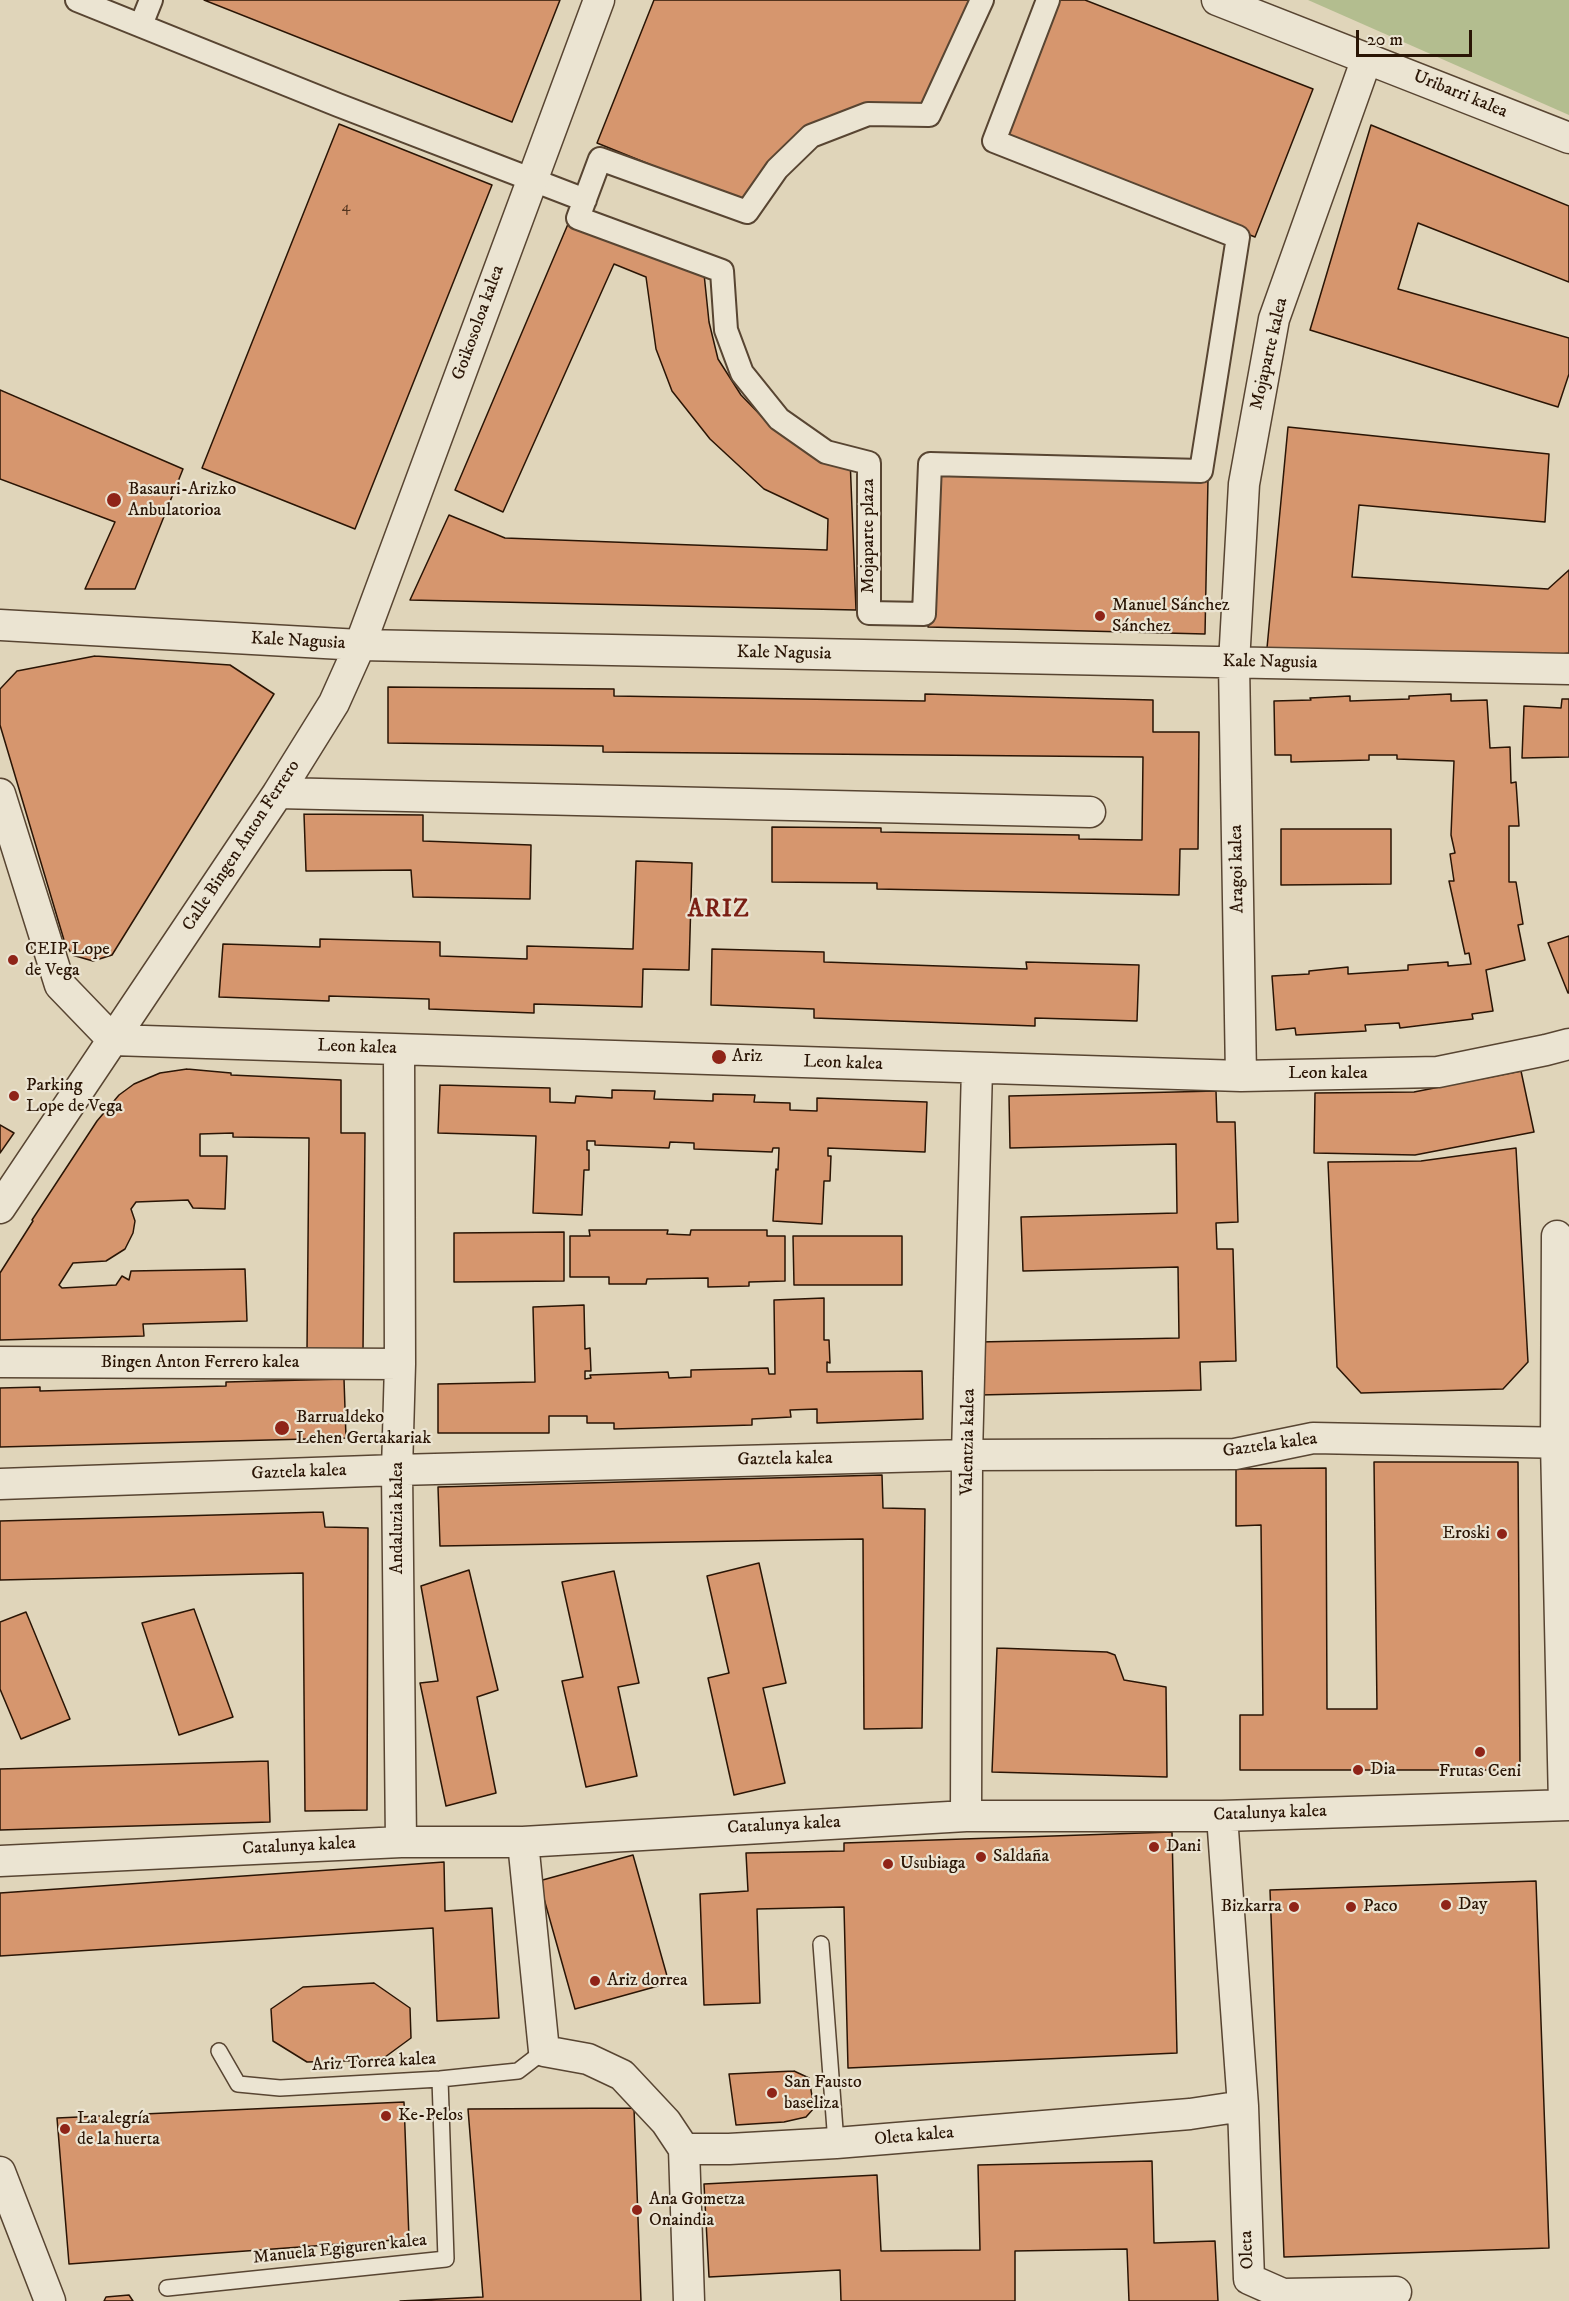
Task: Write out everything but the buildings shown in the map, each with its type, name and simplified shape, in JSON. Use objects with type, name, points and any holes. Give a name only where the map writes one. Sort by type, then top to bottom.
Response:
[{"type":"street","points":[[77,0],[338,105],[585,200]]},
{"type":"street","points":[[141,26],[151,0]]},
{"type":"street","name":"Goikosoloa kalea","points":[[360,645],[599,0]]},
{"type":"street","name":"Mojaparte plaza","points":[[982,0],[929,115],[868,114],[811,136],[777,169],[747,212],[600,159],[578,218],[722,271],[726,330],[742,373],[779,419],[826,452],[869,463],[869,613],[924,614],[930,464],[1201,471],[1238,237],[994,141],[1048,0]]},
{"type":"street","name":"Uribarri kalea","points":[[1217,0],[1569,138]]},
{"type":"street","name":"Mojaparte kalea","points":[[1234,663],[1244,484],[1274,319],[1366,58]]},
{"type":"street","name":"Kale Nagusia","points":[[0,625],[360,645],[1569,669]]},
{"type":"street","name":"Calle Bingen Anton Ferrero","points":[[113,1040],[278,793],[334,703],[360,645]]},
{"type":"street","name":"Aragoi kalea","points":[[1234,663],[1241,1076]]},
{"type":"street","points":[[278,793],[1090,812]]},
{"type":"street","points":[[0,794],[60,985],[113,1040],[0,1208]]},
{"type":"street","name":"Leon kalea","points":[[113,1040],[1241,1076],[1438,1072],[1569,1044]]},
{"type":"street","name":"Andaluzia kalea","points":[[399,1050],[400,1364],[397,1470],[401,1842]]},
{"type":"street","name":"Valentzia kalea","points":[[966,1816],[968,1455],[977,1068]]},
{"type":"street","points":[[1557,1236],[1566,1805]]},
{"type":"street","name":"Bingen Anton Ferrero kalea","points":[[0,1362],[400,1364]]},
{"type":"street","name":"Gaztela kalea","points":[[0,1484],[397,1470],[968,1455],[1235,1454],[1313,1438],[1562,1443]]},
{"type":"street","name":"Catalunya kalea","points":[[0,1861],[401,1842],[522,1842],[966,1816],[1222,1816],[1566,1805]]},
{"type":"street","points":[[1222,1816],[1242,2106]]},
{"type":"street","points":[[522,1842],[544,2051],[588,2059],[622,2076],[666,2122],[684,2150],[689,2301]]},
{"type":"street","name":"Oleta kalea","points":[[684,2150],[836,2144],[1190,2114],[1242,2106]]},
{"type":"street","name":"Oleta","points":[[1242,2106],[1249,2279],[1283,2294],[1396,2292]]},
{"type":"street","points":[[0,2172],[50,2301]]},
{"type":"lane","points":[[820,1944],[836,2144]]},
{"type":"lane","name":"Ariz Torrea kalea","points":[[219,2051],[238,2084],[280,2088],[440,2079],[518,2071],[544,2051]]},
{"type":"lane","name":"Manuela Egiguren kalea","points":[[167,2288],[446,2259],[440,2079]]},
{"type":"green space","points":[[1308,0],[1569,0],[1569,115]]},
{"type":"place","name":"Basauri-Arizko Anbulatorioa","points":[[114,500]]},
{"type":"place","name":"Manuel Sánchez Sánchez","points":[[1100,616]]},
{"type":"place","name":"CEIP Lope de Vega","points":[[13,960]]},
{"type":"place","name":"Ariz","points":[[719,1057]]},
{"type":"place","name":"Parking Lope de Vega","points":[[14,1096]]},
{"type":"place","name":"Barrualdeko Lehen Gertakariak","points":[[282,1428]]},
{"type":"place","name":"Eroski","points":[[1502,1534]]},
{"type":"place","name":"Frutas Ceni","points":[[1480,1752]]},
{"type":"place","name":"Dia","points":[[1358,1770]]},
{"type":"place","name":"Dani","points":[[1154,1847]]},
{"type":"place","name":"Saldaña","points":[[981,1857]]},
{"type":"place","name":"Usubiaga","points":[[888,1864]]},
{"type":"place","name":"Day","points":[[1446,1905]]},
{"type":"place","name":"Bizkarra","points":[[1294,1907]]},
{"type":"place","name":"Paco","points":[[1351,1907]]},
{"type":"place","name":"Ariz dorrea","points":[[595,1981]]},
{"type":"place","name":"San Fausto baseliza","points":[[772,2093]]},
{"type":"place","name":"Ke-Pelos","points":[[386,2116]]},
{"type":"place","name":"La alegría de la huerta","points":[[65,2129]]},
{"type":"place","name":"Ana Gometza Onaindia","points":[[637,2210]]},
{"type":"district","name":"ARIZ","points":[[719,911]]}]
